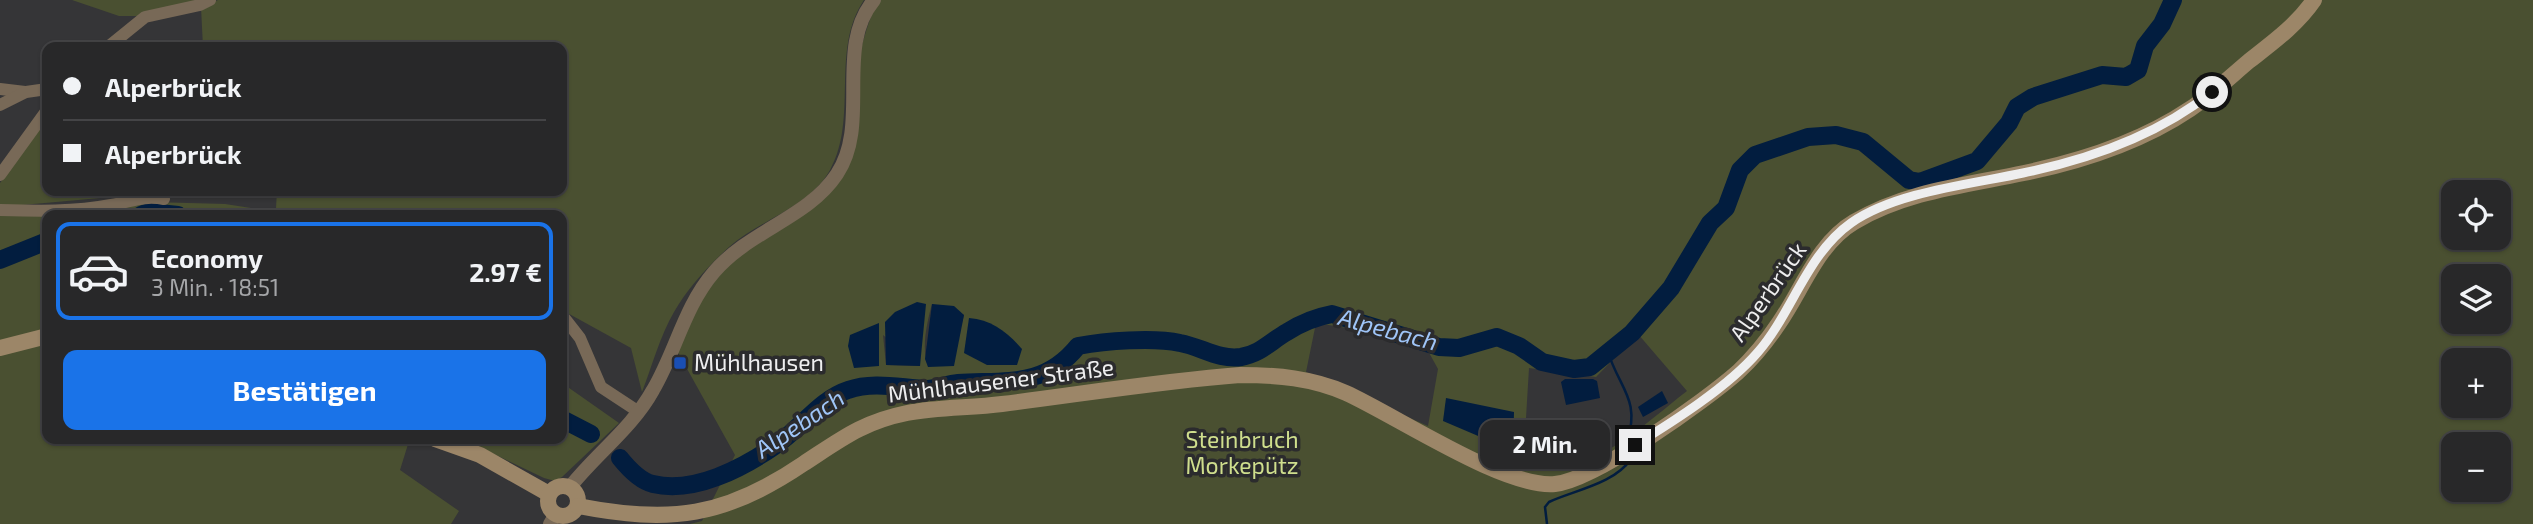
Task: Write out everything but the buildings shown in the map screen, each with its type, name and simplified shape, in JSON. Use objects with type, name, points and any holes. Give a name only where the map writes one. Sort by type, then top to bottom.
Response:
[{"type":"main road","name":"Alperbrück","points":[[1442,444],[1529,481],[1554,485],[1587,475],[1648,437],[1736,373],[1758,352],[1828,246],[1850,223],[1874,211],[1963,183],[2022,173],[2101,153],[2163,125],[2191,108],[2274,41],[2314,0]]},
{"type":"main road","points":[[0,348],[42,337]]},
{"type":"main road","name":"Mühlhausener Straße","points":[[578,506],[640,520],[701,514],[749,497],[852,430],[908,412],[979,407],[1228,376],[1281,375],[1318,383],[1346,393],[1442,444]]},
{"type":"main road","points":[[449,444],[480,455],[549,494]]},
{"type":"main road","points":[[558,485],[570,486],[576,491],[578,506],[569,515],[553,519],[548,503],[549,494],[558,485]]},
{"type":"street","points":[[114,42],[145,17],[200,5],[210,0]]},
{"type":"street","points":[[570,486],[639,412],[666,367],[692,302],[714,272],[754,236],[819,197],[838,172],[851,138],[855,56],[860,27],[874,0]]},
{"type":"street","points":[[0,89],[26,92],[42,90]]},
{"type":"street","points":[[0,105],[26,92]]},
{"type":"street","points":[[0,175],[42,117]]},
{"type":"street","points":[[0,210],[62,210],[112,205],[143,196]]},
{"type":"street","points":[[150,196],[164,199]]},
{"type":"street","points":[[567,321],[580,338],[601,387],[639,412]]},
{"type":"green space","points":[[72,0],[207,0],[144,16],[119,16]]},
{"type":"green space","points":[[218,0],[864,0],[848,40],[843,129],[830,170],[810,194],[741,237],[699,278],[669,321],[642,392],[631,348],[567,313],[567,210],[276,208],[277,196],[567,196],[567,42],[203,42],[201,7]]},
{"type":"green space","name":"Steinbruch Morkepütz","points":[[878,0],[2533,0],[2533,524],[690,524],[702,521],[735,455],[676,349],[697,304],[731,261],[842,173],[863,42]],"holes":[[[932,304],[964,315],[958,339],[928,366],[925,344]],[[1316,323],[1422,340],[1438,369],[1428,426],[1306,372]],[[1638,334],[1687,391],[1631,435],[1591,459],[1547,470],[1523,468],[1529,368],[1596,377]],[[883,335],[920,366],[886,365]]]},
{"type":"green space","points":[[42,125],[42,196],[123,196],[0,207],[0,183]]},
{"type":"green space","points":[[151,202],[225,204],[263,210],[42,210],[42,332],[0,344],[0,213]]},
{"type":"green space","points":[[42,342],[42,444],[408,444],[400,470],[459,511],[451,524],[0,524],[0,354]]},
{"type":"green space","points":[[567,387],[619,423],[562,477],[555,481],[473,444],[567,444]]},
{"type":"water","points":[[917,302],[926,304],[920,366],[886,365],[885,322],[895,312]]},
{"type":"water","points":[[932,304],[954,306],[964,315],[954,366],[928,367],[925,359]]},
{"type":"water","points":[[969,318],[992,324],[1005,332],[1022,349],[1017,365],[987,365],[964,353]]},
{"type":"water","points":[[879,323],[879,366],[854,368],[848,346],[850,335]]},
{"type":"water","points":[[1565,379],[1597,381],[1600,398],[1566,405],[1561,382]]},
{"type":"water","points":[[1662,391],[1668,403],[1643,417],[1638,407]]},
{"type":"water","points":[[1446,398],[1514,412],[1513,445],[1497,444],[1443,421]]},
{"type":"waterway","name":"Alpebach","points":[[620,458],[639,477],[653,484],[669,486],[701,482],[718,477],[763,454],[828,400],[858,387],[877,385],[927,389],[958,383],[1024,379],[1052,369],[1078,346],[1115,341],[1169,341],[1225,357],[1241,357],[1260,350],[1303,323],[1332,314],[1439,347],[1459,348],[1497,337],[1519,346],[1542,362],[1574,369],[1590,367],[1632,333],[1671,288],[1710,223],[1726,208],[1740,170],[1755,155],[1808,137],[1836,135],[1863,142],[1909,180],[1920,182],[1977,161],[2009,123],[2017,107],[2033,97],[2102,75],[2126,77],[2138,70],[2145,46],[2162,24],[2173,0]]},
{"type":"waterway","name":"Alpebach","points":[[0,260],[42,243]]},
{"type":"waterway","points":[[1608,352],[1630,404],[1631,427],[1627,441]]},
{"type":"waterway","name":"Alpebach","points":[[567,422],[591,434]]},
{"type":"waterway","points":[[1547,524],[1545,507],[1549,502],[1615,475],[1631,459]]},
{"type":"place","name":"Mühlhausen","points":[[680,363]]},
{"type":"route","points":[[1635,445],[1736,373],[1758,352],[1828,246],[1850,223],[1874,211],[1963,183],[2022,173],[2101,153],[2163,125],[2212,92]]}]
